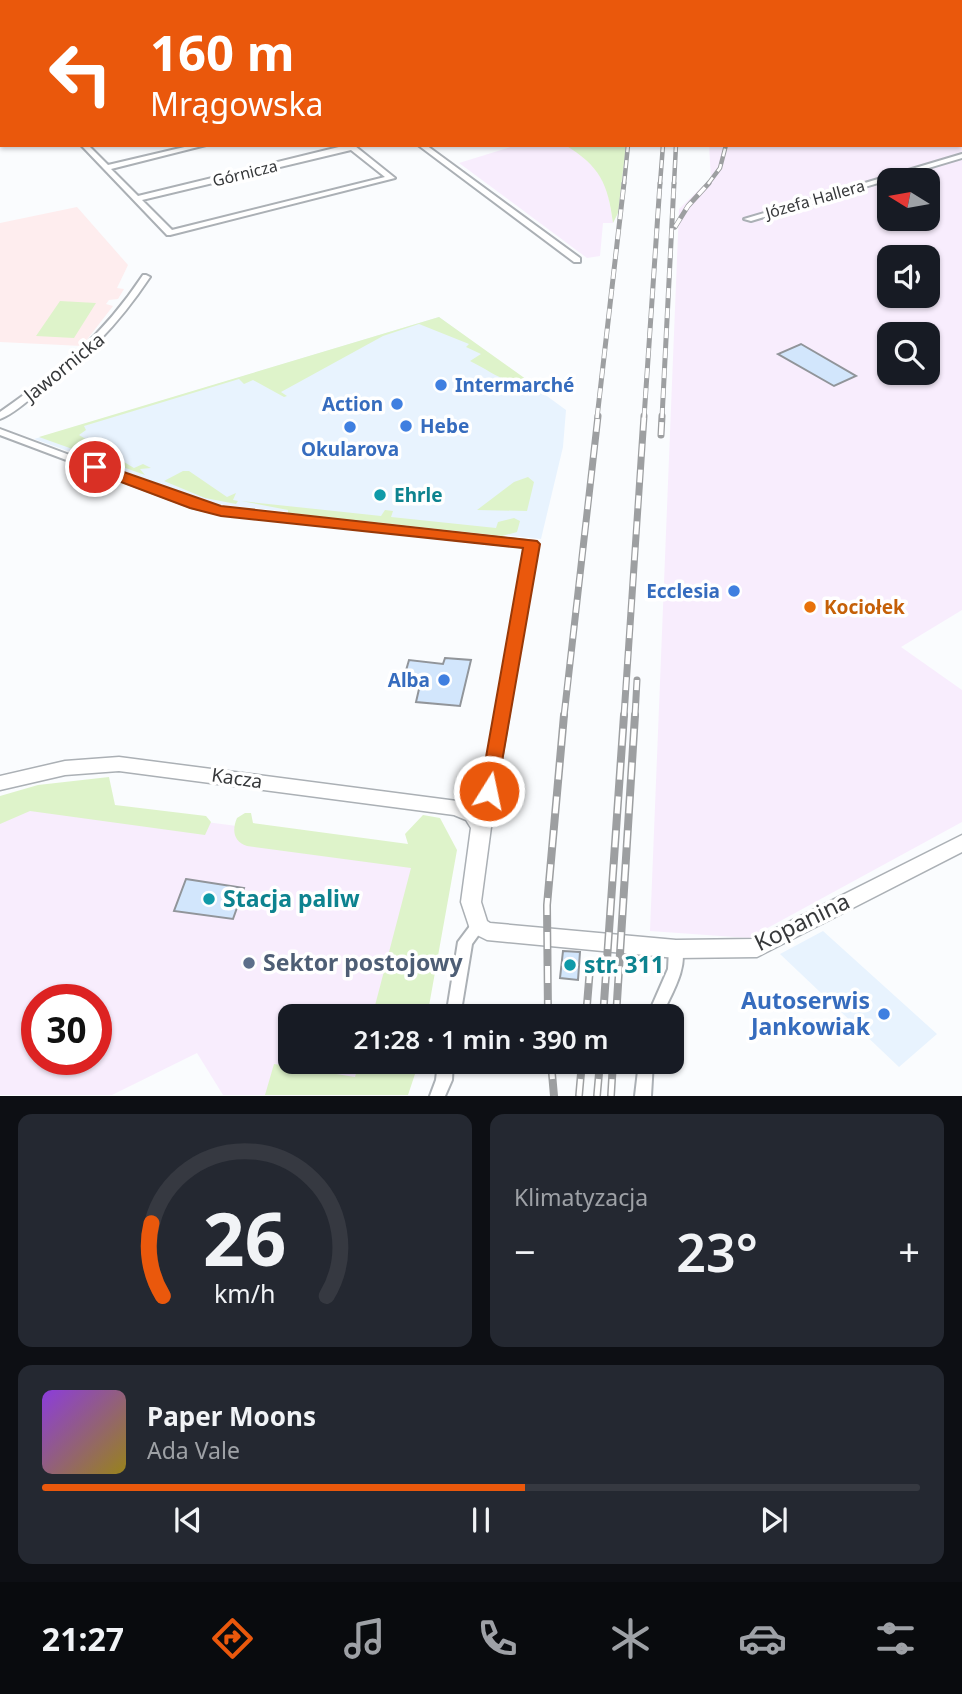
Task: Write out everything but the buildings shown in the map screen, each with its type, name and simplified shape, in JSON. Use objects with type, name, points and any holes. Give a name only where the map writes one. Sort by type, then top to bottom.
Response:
[{"type":"street","points":[[85,147],[170,233],[391,178],[353,147]]},
{"type":"street","name":"Górnicza","points":[[106,168],[195,147]]},
{"type":"street","name":"Górnicza","points":[[138,199],[348,147]]},
{"type":"street","points":[[424,147],[577,260]]},
{"type":"street","name":"Józefa Hallera","points":[[748,219],[962,156]]},
{"type":"street","name":"Jawornicka","points":[[0,416],[80,358],[107,332],[146,277]]},
{"type":"street","points":[[0,432],[195,505],[221,511],[532,544],[489,791],[473,815],[481,827],[482,836],[471,902],[478,926],[465,942],[455,1004]]},
{"type":"street","name":"Kacza","points":[[0,783],[65,768],[119,764],[415,801],[457,808],[473,815]]},
{"type":"street","name":"Kopanina","points":[[478,926],[499,934],[676,949],[757,948],[962,843]]},
{"type":"street","points":[[660,1004],[675,969],[676,949]]},
{"type":"street","points":[[436,1096],[445,1074]]},
{"type":"street","points":[[644,1088],[652,1096]]},
{"type":"shaded area","points":[[511,147],[568,147],[585,157],[600,174],[607,188],[613,223],[603,223],[600,256],[587,258],[459,163]]},
{"type":"shaded area","points":[[709,147],[962,147],[962,610],[901,647],[962,690],[962,822],[749,938],[650,931],[679,209],[711,178]]},
{"type":"shaded area","points":[[77,207],[128,265],[117,288],[124,289],[118,299],[109,300],[106,304],[113,306],[82,346],[0,342],[0,223]]},
{"type":"shaded area","points":[[439,317],[566,410],[563,447],[541,539],[216,504],[34,439]]},
{"type":"shaded area","points":[[114,810],[421,850],[379,1004],[278,1004],[278,1074],[361,1074],[357,1095],[223,1095],[197,1053],[112,1095],[0,1095],[0,811]]},
{"type":"shaded area","points":[[823,931],[937,1034],[899,1067],[780,954]]},
{"type":"green space","points":[[568,147],[626,147],[618,213],[613,223],[608,197],[600,177]]},
{"type":"green space","points":[[60,301],[96,303],[74,338],[36,336]]},
{"type":"green space","points":[[439,317],[530,382],[514,382],[492,373],[470,361],[481,354],[466,347],[469,344],[419,324],[383,336],[281,392],[287,396],[284,397],[253,380],[244,384],[239,379],[84,426],[86,430],[79,435],[134,468],[143,464],[151,468],[140,469],[145,475],[39,437]]},
{"type":"green space","points":[[183,471],[189,471],[227,497],[236,493],[233,500],[238,501],[236,504],[205,498],[164,481]]},
{"type":"green space","points":[[528,477],[534,482],[527,511],[477,510],[514,482]]},
{"type":"green space","points":[[241,501],[381,516],[385,510],[393,511],[391,517],[496,528],[498,522],[514,518],[520,521],[517,532],[502,536],[288,513],[288,510]]},
{"type":"green space","points":[[109,777],[115,805],[206,816],[211,822],[205,835],[30,811],[0,824],[0,796],[38,785]]},
{"type":"green space","points":[[251,813],[253,823],[408,844],[405,834],[423,815],[440,818],[457,850],[429,1004],[375,1004],[411,868],[247,846],[236,838],[234,827],[237,818]]},
{"type":"green space","points":[[274,1064],[278,1065],[278,1074],[336,1074],[355,1077],[356,1074],[415,1074],[408,1095],[265,1095]]},
{"type":"railway","points":[[624,184],[628,147]]},
{"type":"railway","points":[[660,184],[663,147]]},
{"type":"railway","points":[[674,184],[676,147]]},
{"type":"railway","points":[[708,184],[720,168],[725,147]]},
{"type":"railway","points":[[597,418],[624,183]]},
{"type":"railway","points":[[644,418],[660,183]]},
{"type":"railway","points":[[662,418],[674,183]]},
{"type":"railway","points":[[675,227],[688,206],[709,183]]},
{"type":"railway","points":[[564,716],[598,416]]},
{"type":"railway","points":[[624,716],[644,416]]},
{"type":"railway","points":[[661,435],[662,416]]},
{"type":"railway","points":[[635,716],[637,680]]},
{"type":"railway","points":[[548,1004],[547,905],[564,715]]},
{"type":"railway","points":[[604,1004],[624,715]]},
{"type":"railway","points":[[617,1004],[635,715]]},
{"type":"railway","points":[[587,1004],[590,968]]},
{"type":"railway","points":[[552,1074],[554,1096]]},
{"type":"railway","points":[[579,1096],[581,1074]]},
{"type":"railway","points":[[597,1096],[599,1074]]},
{"type":"railway","points":[[611,1096],[612,1074]]},
{"type":"place","name":"Intermarché","points":[[441,385]]},
{"type":"place","name":"Action","points":[[397,404]]},
{"type":"place","name":"Hebe","points":[[406,426]]},
{"type":"place","name":"Okularova","points":[[350,427]]},
{"type":"place","name":"Ehrle","points":[[380,495]]},
{"type":"place","name":"Ecclesia","points":[[734,591]]},
{"type":"place","name":"Kociołek","points":[[810,607]]},
{"type":"place","name":"Alba","points":[[444,680]]},
{"type":"place","name":"Stacja paliw","points":[[209,899]]},
{"type":"place","name":"Sektor postojowy","points":[[249,963]]},
{"type":"place","name":"str. 311","points":[[570,965]]},
{"type":"place","name":"Autoserwis Jankowiak","points":[[884,1014]]},
{"type":"route","points":[[95,467],[195,505],[221,511],[532,544],[489,791]]}]
